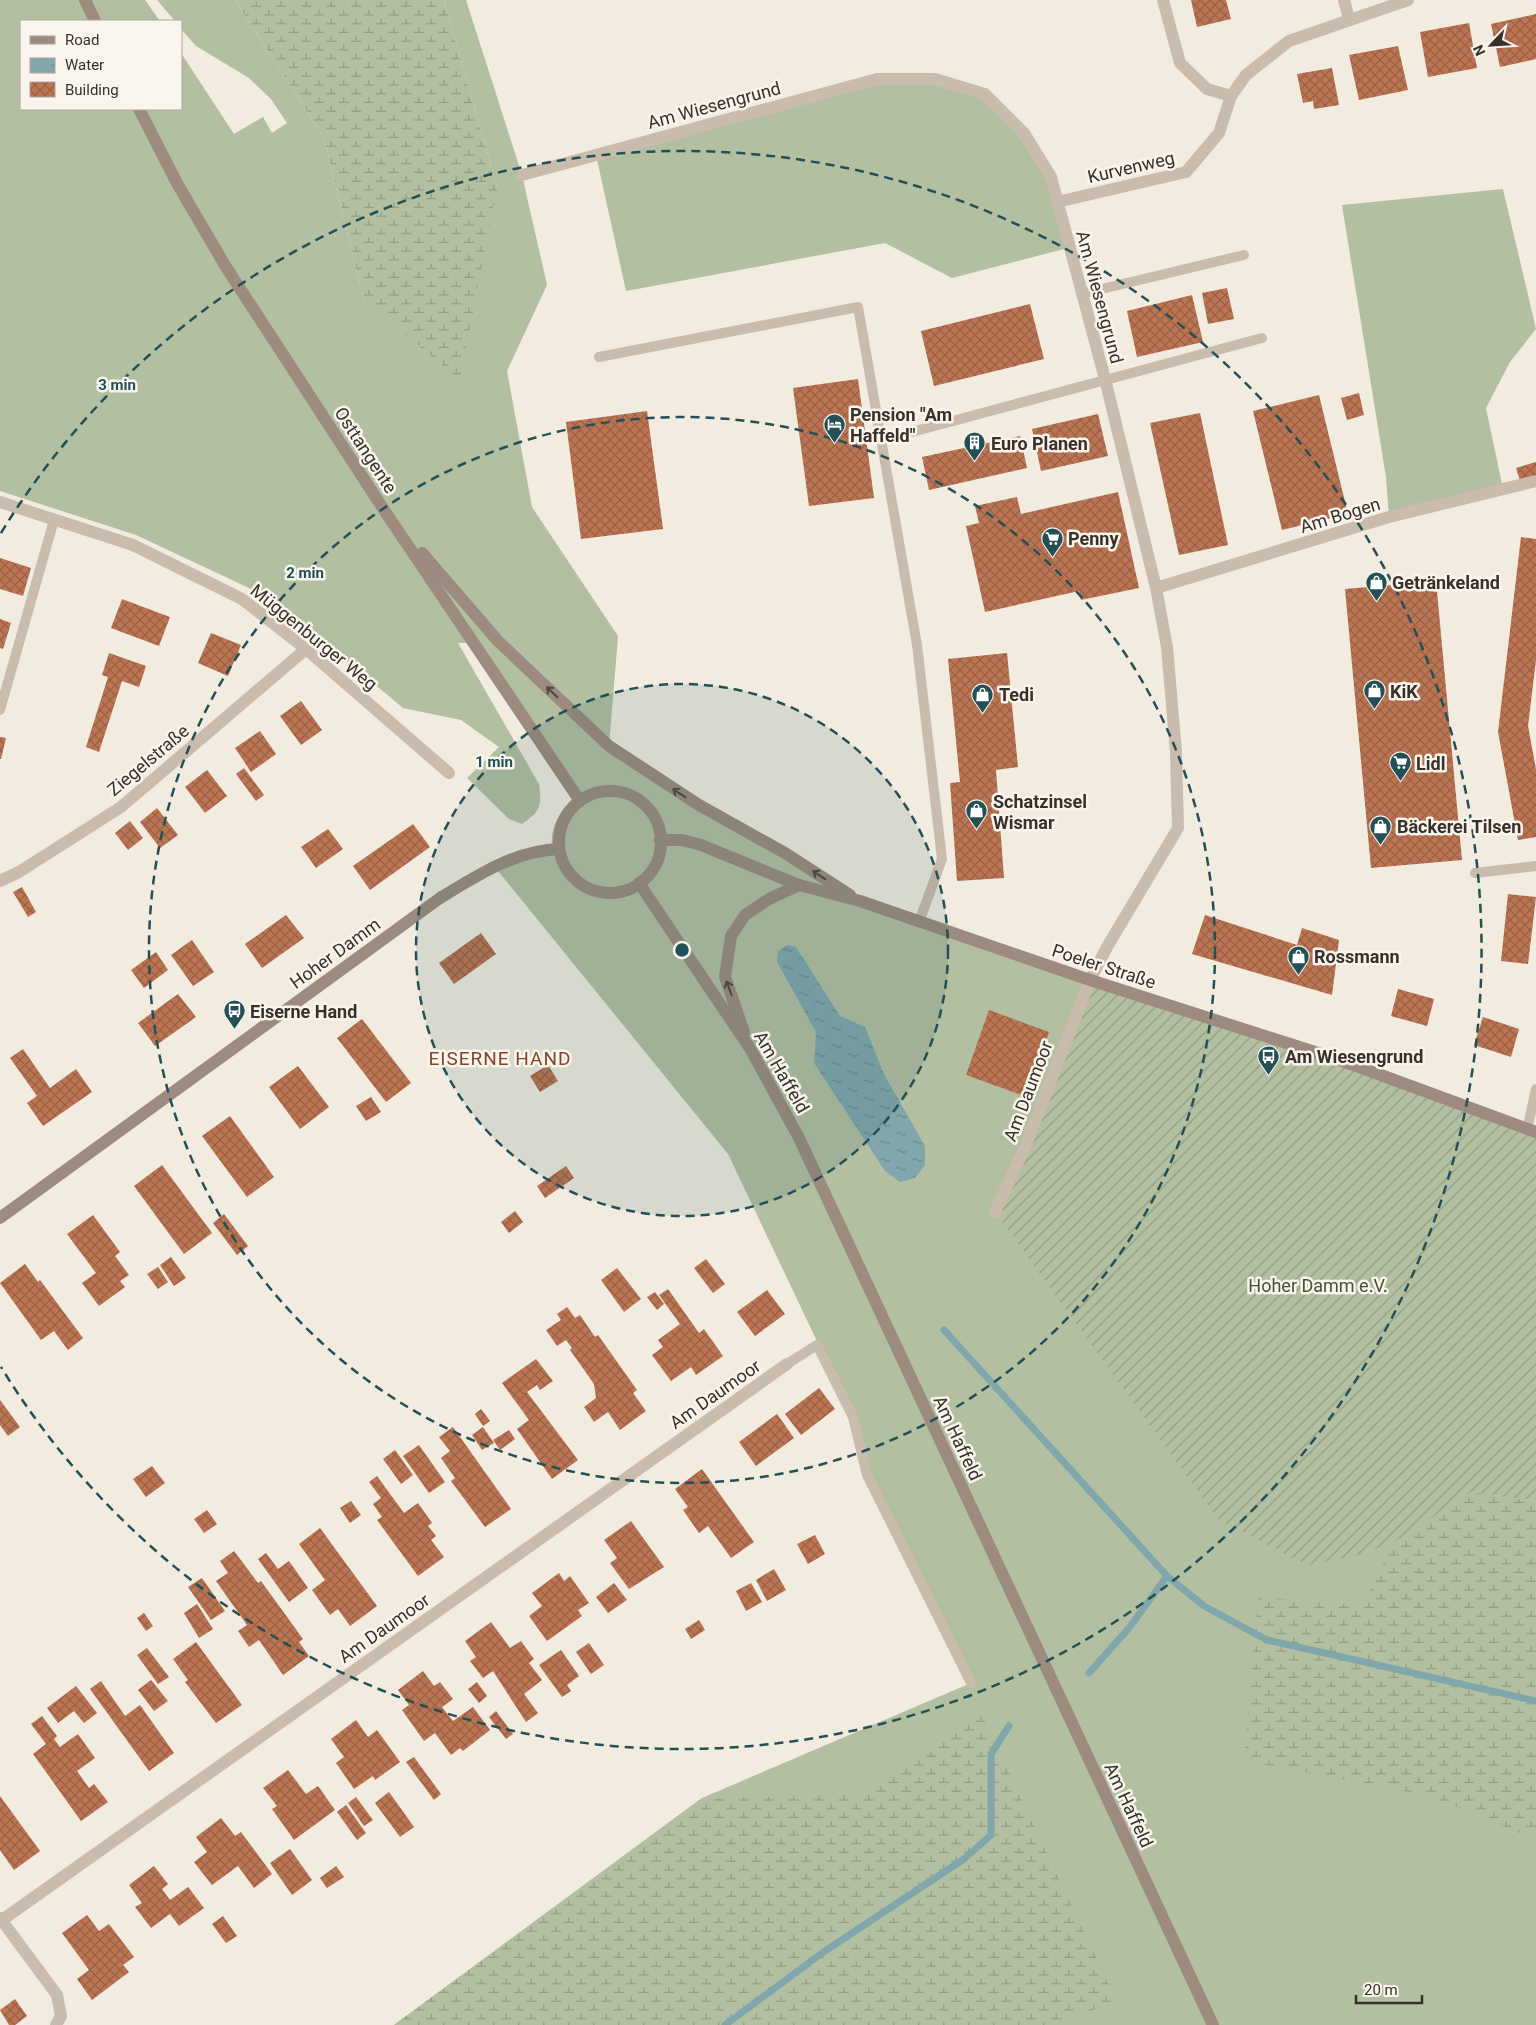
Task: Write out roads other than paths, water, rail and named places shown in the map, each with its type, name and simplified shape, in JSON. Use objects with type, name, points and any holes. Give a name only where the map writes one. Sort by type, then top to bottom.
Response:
[{"type":"main road","points":[[85,0],[95,20]]},
{"type":"main road","name":"Osttangente","points":[[140,110],[178,186],[226,267],[384,510],[580,801]]},
{"type":"main road","points":[[384,510],[498,641],[609,746],[699,806],[785,854],[860,901]]},
{"type":"main road","points":[[607,791],[624,793],[639,800],[651,812],[659,827],[660,840],[658,860],[649,875],[639,883],[620,892],[604,893],[588,888],[574,878],[564,865],[559,848],[560,832],[566,816],[580,801],[590,795],[607,791]]},
{"type":"main road","name":"Poeler Straße","points":[[660,840],[682,840],[701,845],[799,885],[860,901],[1090,980],[1340,1060],[1532,1131]]},
{"type":"main road","name":"Hoher Damm","points":[[0,1218],[440,898],[494,866],[519,855],[559,848]]},
{"type":"main road","name":"Am Haffeld","points":[[639,883],[751,1050],[799,1138],[1212,2025]]},
{"type":"main road","points":[[751,1050],[725,977],[731,936],[745,914],[768,899],[799,885]]},
{"type":"street","points":[[1163,0],[1180,63],[1207,88],[1231,96]]},
{"type":"street","points":[[1344,0],[1349,19]]},
{"type":"street","name":"Kurvenweg","points":[[1057,202],[1186,172],[1219,133],[1231,96],[1246,75],[1288,41],[1408,0]]},
{"type":"street","name":"Am Wiesengrund","points":[[522,175],[877,79],[936,79],[985,94],[1024,133],[1051,177],[1105,379],[1156,588],[1167,647],[1176,752],[1178,828],[1107,947],[1090,980]]},
{"type":"street","name":"Am Bogen","points":[[1156,588],[1389,517],[1536,481]]},
{"type":"street","name":"Müggenburger Weg","points":[[0,502],[133,545],[242,599],[306,649],[449,773]]},
{"type":"street","name":"Ziegelstraße","points":[[0,881],[19,872],[121,807],[306,649]]},
{"type":"street","name":"Am Daumoor","points":[[995,1212],[1025,1147],[1090,980]]},
{"type":"street","name":"Am Daumoor","points":[[1,1919],[787,1364]]},
{"type":"street","points":[[1,1919],[57,1995],[61,2016],[56,2025]]},
{"type":"lane","points":[[1081,294],[1244,255]]},
{"type":"lane","points":[[599,357],[858,307],[917,645],[942,859],[919,922]]},
{"type":"lane","points":[[882,440],[1262,338]]},
{"type":"lane","points":[[0,710],[54,520]]},
{"type":"lane","points":[[1475,873],[1536,866]]},
{"type":"lane","points":[[1532,1131],[1536,1089]]},
{"type":"lane","points":[[787,1364],[817,1345],[853,1417],[867,1475],[971,1683]]},
{"type":"water","points":[[787,945],[796,947],[840,1016],[865,1027],[884,1074],[925,1146],[925,1165],[915,1178],[900,1182],[885,1171],[814,1063],[816,1032],[777,962],[778,951]]},
{"type":"waterway","points":[[944,1330],[1167,1576],[1204,1606],[1267,1640],[1536,1701]]},
{"type":"waterway","points":[[1089,1673],[1129,1628],[1167,1576]]},
{"type":"waterway","points":[[725,2025],[822,1953],[964,1859],[991,1835],[991,1754],[1009,1726]]},
{"type":"place","name":"Pension \"Am Haffeld\"","points":[[834,443]]},
{"type":"place","name":"Euro Planen","points":[[975,462]]},
{"type":"place","name":"Penny","points":[[1052,557]]},
{"type":"place","name":"Getränkeland","points":[[1376,601]]},
{"type":"place","name":"KiK","points":[[1374,710]]},
{"type":"place","name":"Tedi","points":[[983,713]]},
{"type":"place","name":"Lidl","points":[[1400,782]]},
{"type":"place","name":"Schatzinsel Wismar","points":[[977,830]]},
{"type":"place","name":"Bäckerei Tilsen","points":[[1381,845]]},
{"type":"place","name":"Rossmann","points":[[1298,975]]},
{"type":"place","name":"Eiserne Hand","points":[[234,1030]]},
{"type":"place","name":"Am Wiesengrund","points":[[1269,1075]]},
{"type":"district","name":"EISERNE HAND","points":[[500,1058]]},
{"type":"park label","name":"Hoher Damm e.V.","points":[[1318,1285]]}]
